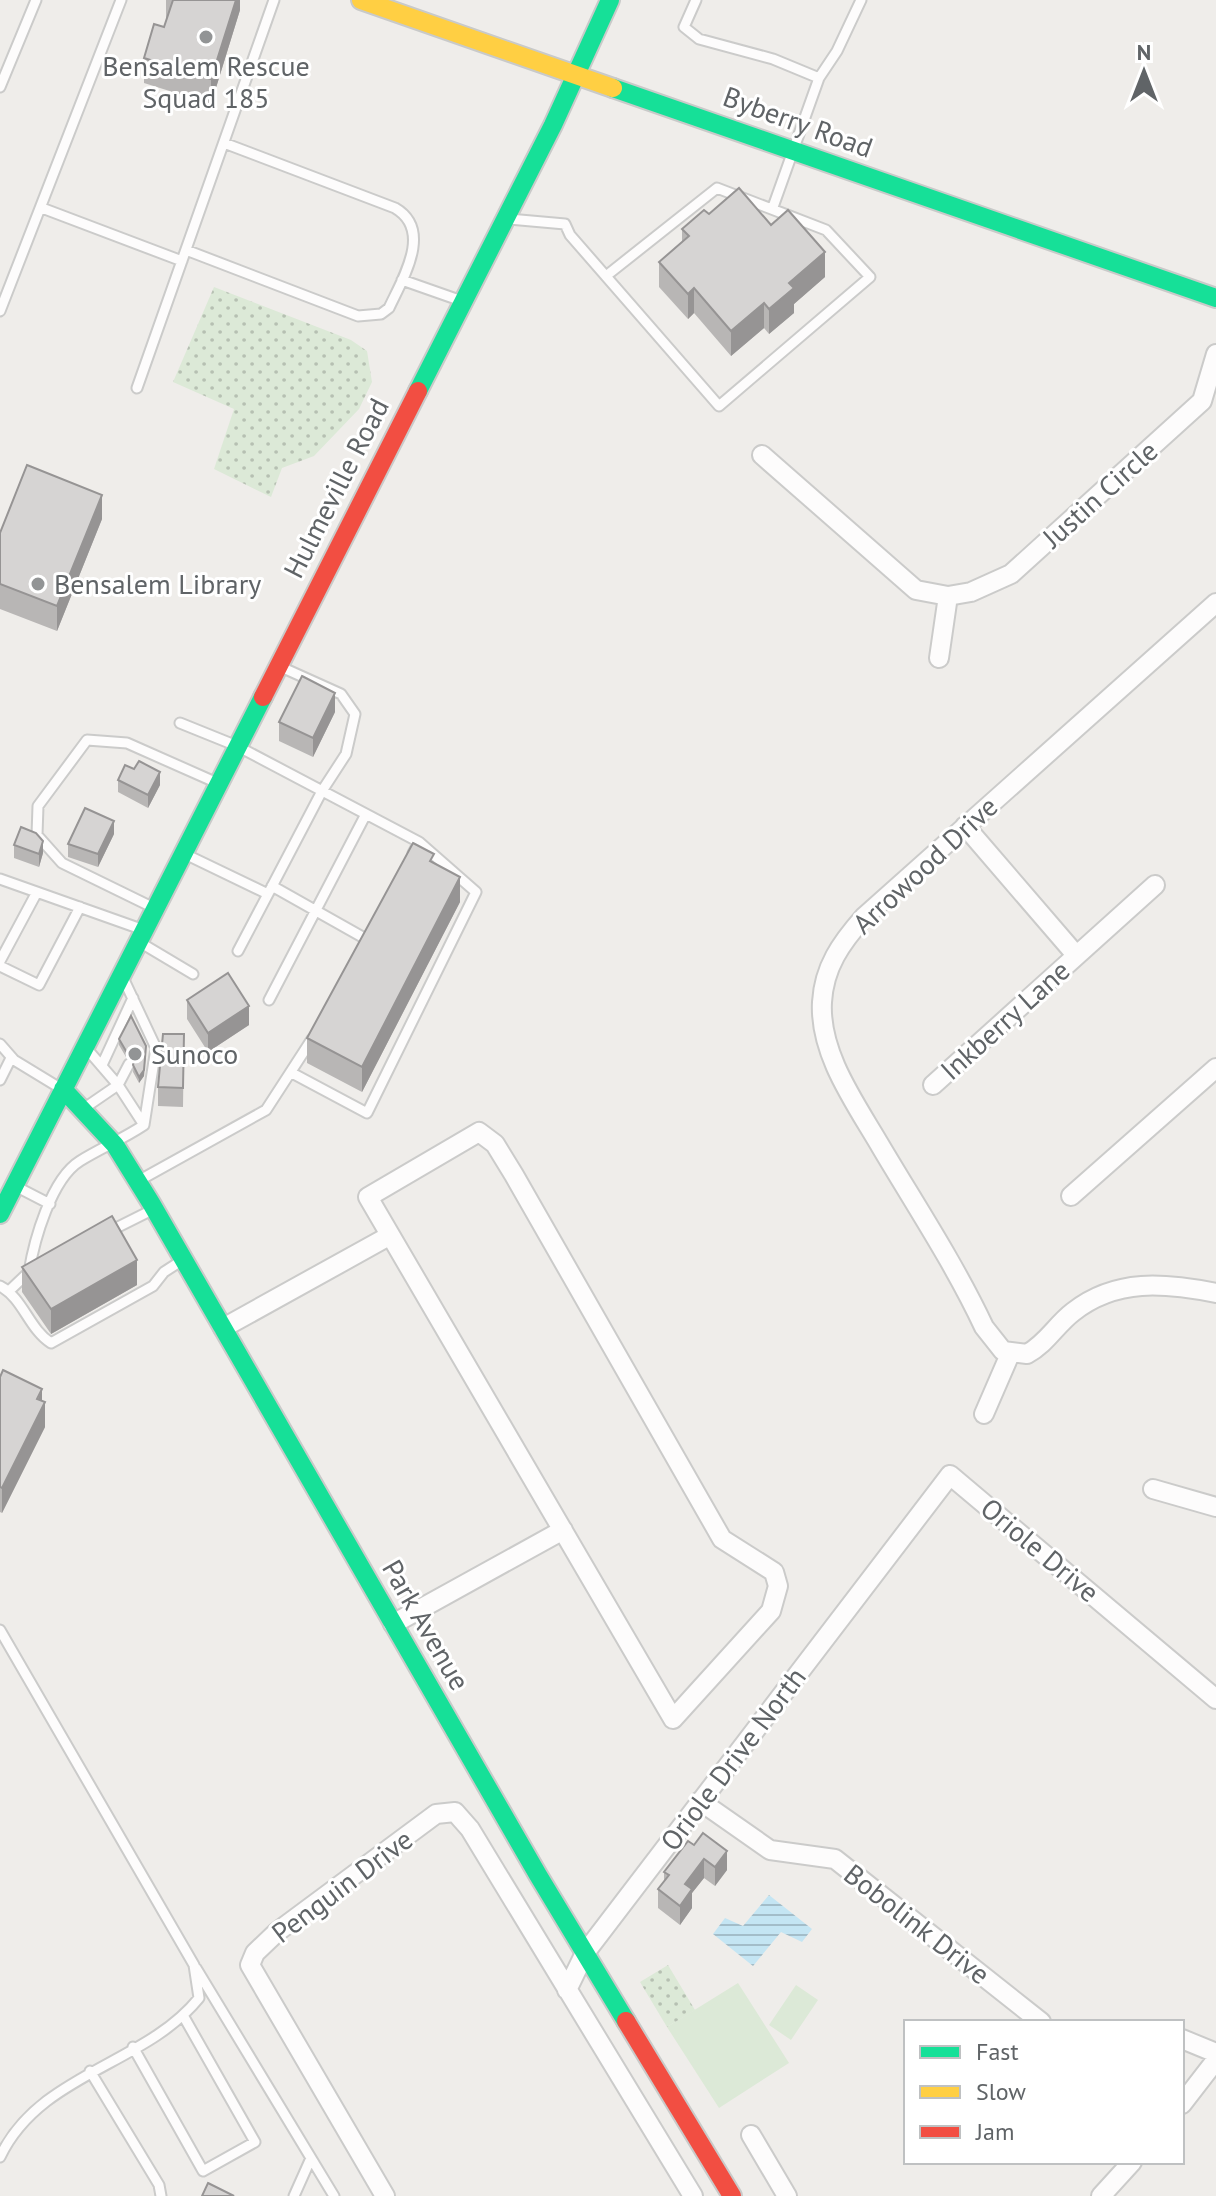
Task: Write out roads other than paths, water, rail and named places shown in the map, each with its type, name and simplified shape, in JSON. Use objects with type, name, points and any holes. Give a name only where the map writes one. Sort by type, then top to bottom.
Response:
[{"type":"street","name":"Byberry Road","points":[[361,0],[1216,298]]},
{"type":"street","name":"Hulmeville Road","points":[[0,1214],[553,125],[610,0]]},
{"type":"street","name":"Justin Circle","points":[[948,596],[971,592],[1011,574],[1023,564],[1202,401],[1216,354]]},
{"type":"street","points":[[762,455],[916,590],[948,596],[939,658]]},
{"type":"street","name":"Arrowood Drive","points":[[1010,1354],[994,1344],[853,1099],[823,1029],[825,977],[843,941],[899,882],[1216,603]]},
{"type":"street","name":"Inkberry Lane","points":[[965,826],[1076,955]]},
{"type":"street","name":"Inkberry Lane","points":[[933,1085],[1155,885]]},
{"type":"street","points":[[1071,1196],[1216,1068]]},
{"type":"street","name":"Park Avenue","points":[[63,1089],[115,1145],[155,1209],[585,1953],[732,2196]]},
{"type":"street","points":[[479,1132],[495,1144],[722,1539],[774,1572],[778,1586],[771,1611],[673,1719],[563,1530],[389,1236],[368,1197],[479,1132]]},
{"type":"street","points":[[223,1328],[389,1236]]},
{"type":"street","points":[[984,1414],[1010,1354],[1027,1354],[1037,1349],[1072,1313],[1105,1293],[1154,1284],[1216,1293]]},
{"type":"street","name":"Oriole Drive","points":[[881,1565],[950,1475],[1216,1699]]},
{"type":"street","points":[[1153,1489],[1216,1507]]},
{"type":"street","points":[[393,1624],[563,1530]]},
{"type":"street","name":"Oriole Drive North","points":[[585,1953],[881,1565]]},
{"type":"street","name":"Bobolink Drive","points":[[700,1801],[770,1850],[835,1859],[1038,2020]]},
{"type":"street","name":"Penguin Drive","points":[[385,2196],[250,1965],[255,1953],[277,1932],[436,1814],[455,1812],[470,1829],[567,1990]]},
{"type":"street","points":[[585,1953],[567,1990],[693,2196]]},
{"type":"street","points":[[1184,2040],[1216,2053]]},
{"type":"street","points":[[1184,2101],[1216,2060]]},
{"type":"street","points":[[751,2135],[787,2196]]},
{"type":"street","points":[[1101,2196],[1130,2164]]},
{"type":"lane","points":[[0,87],[36,0]]},
{"type":"lane","points":[[0,311],[121,0]]},
{"type":"lane","points":[[137,388],[274,0]]},
{"type":"lane","points":[[696,0],[684,27],[699,39],[773,59],[819,78]]},
{"type":"lane","points":[[773,207],[819,78],[837,51],[861,0]]},
{"type":"lane","points":[[186,250],[358,316],[381,314],[389,308],[402,280],[414,239],[414,225],[409,216],[224,143]]},
{"type":"lane","points":[[505,219],[565,224],[606,276],[719,406],[870,277],[826,230],[773,207],[717,188],[606,276]]},
{"type":"lane","points":[[42,208],[182,261]]},
{"type":"lane","points":[[402,280],[463,301]]},
{"type":"lane","points":[[238,951],[322,791],[346,754],[355,714],[341,694],[278,665]]},
{"type":"lane","points":[[180,723],[237,746],[419,842],[476,892],[367,1113],[292,1073]]},
{"type":"lane","points":[[154,909],[62,863],[37,835],[38,806],[87,740],[127,743],[218,783]]},
{"type":"lane","points":[[269,1000],[366,814]]},
{"type":"lane","points":[[404,870],[419,842]]},
{"type":"lane","points":[[183,853],[315,911],[366,939]]},
{"type":"lane","points":[[0,879],[80,907],[141,936],[193,974]]},
{"type":"lane","points":[[37,892],[0,964],[39,985],[80,907]]},
{"type":"lane","points":[[359,953],[374,925]]},
{"type":"lane","points":[[29,1272],[33,1243],[50,1204],[77,1163],[115,1145],[144,1125],[156,1048],[122,974]]},
{"type":"lane","points":[[102,1065],[133,998]]},
{"type":"lane","points":[[141,1041],[147,1029]]},
{"type":"lane","points":[[137,1182],[266,1110],[315,1034]]},
{"type":"lane","points":[[0,1044],[11,1058],[63,1089]]},
{"type":"lane","points":[[85,1047],[118,1085],[144,1125]]},
{"type":"lane","points":[[0,1080],[11,1058]]},
{"type":"lane","points":[[83,1109],[118,1085],[129,1064]]},
{"type":"lane","points":[[14,1185],[50,1204]]},
{"type":"lane","points":[[99,1237],[155,1209]]},
{"type":"lane","points":[[43,1265],[5,1288],[39,1335],[51,1343],[153,1286],[164,1272],[184,1259]]},
{"type":"lane","points":[[0,1630],[194,1965],[334,2196]]},
{"type":"lane","points":[[0,2157],[6,2145],[43,2102],[184,2017],[199,1998],[194,1965]]},
{"type":"lane","points":[[133,2047],[203,2171],[255,2142],[184,2017]]},
{"type":"lane","points":[[90,2071],[159,2185],[161,2196]]},
{"type":"lane","points":[[294,2196],[311,2158]]},
{"type":"water","points":[[769,1895],[812,1929],[802,1942],[781,1932],[753,1966],[713,1934],[725,1918],[743,1926]]},
{"type":"place","name":"Bensalem Rescue Squad 185","points":[[206,37]]},
{"type":"place","name":"Bensalem Library","points":[[38,584]]},
{"type":"place","name":"Sunoco","points":[[135,1054]]}]
